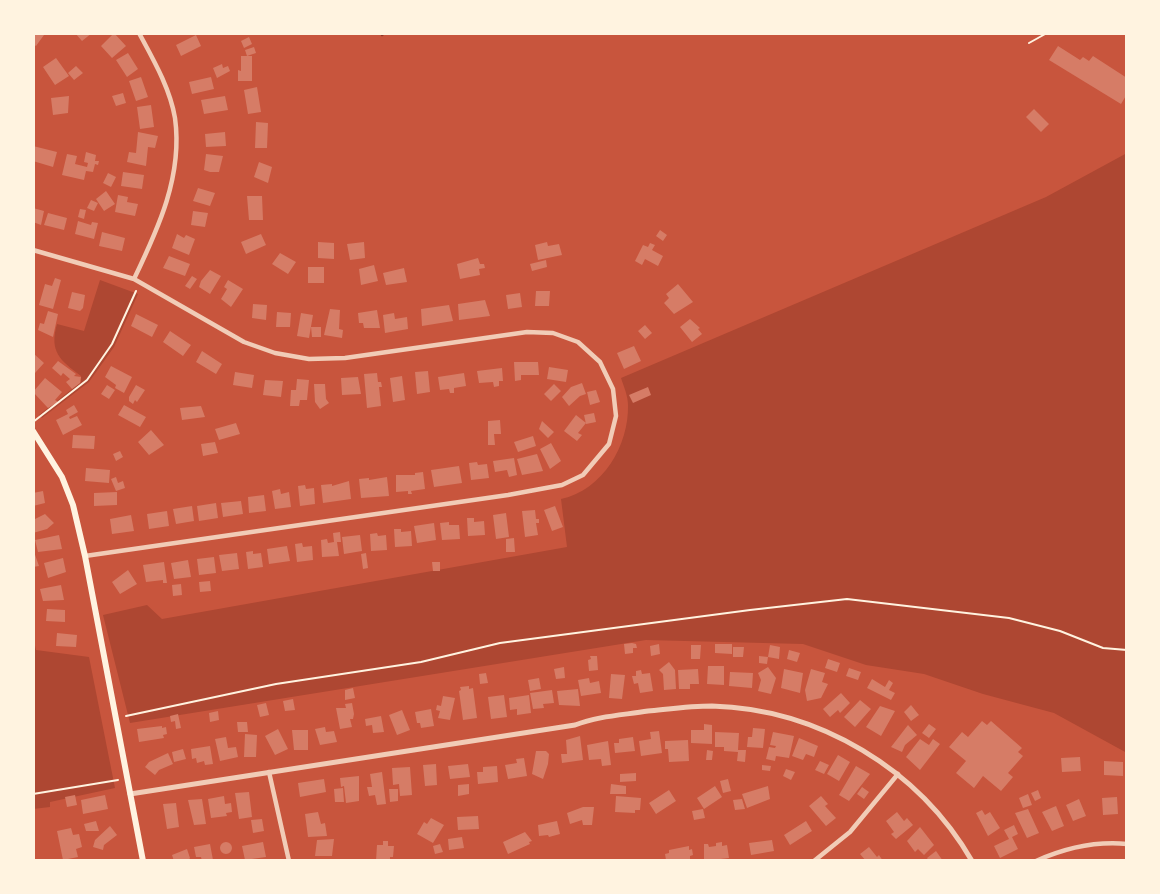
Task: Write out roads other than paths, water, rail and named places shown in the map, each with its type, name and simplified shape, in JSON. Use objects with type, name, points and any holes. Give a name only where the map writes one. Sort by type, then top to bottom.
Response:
[{"type":"main road","points":[[33,431],[62,477],[73,505],[143,861]]},
{"type":"street","points":[[134,279],[163,218],[175,167],[175,118],[159,69],[139,33]]},
{"type":"street","points":[[33,250],[134,279],[244,342],[275,353],[309,359],[345,358],[527,332],[562,335],[578,342],[600,362],[613,389],[617,408],[616,424],[609,444],[597,461],[583,475],[555,486],[85,556]]},
{"type":"street","points":[[130,794],[575,725],[597,718],[712,706],[749,709],[800,721],[852,743],[898,774],[942,817],[972,861]]},
{"type":"street","points":[[269,772],[289,861]]},
{"type":"street","points":[[814,861],[850,832],[898,774]]},
{"type":"street","points":[[1036,861],[1079,847],[1127,844]]}]
